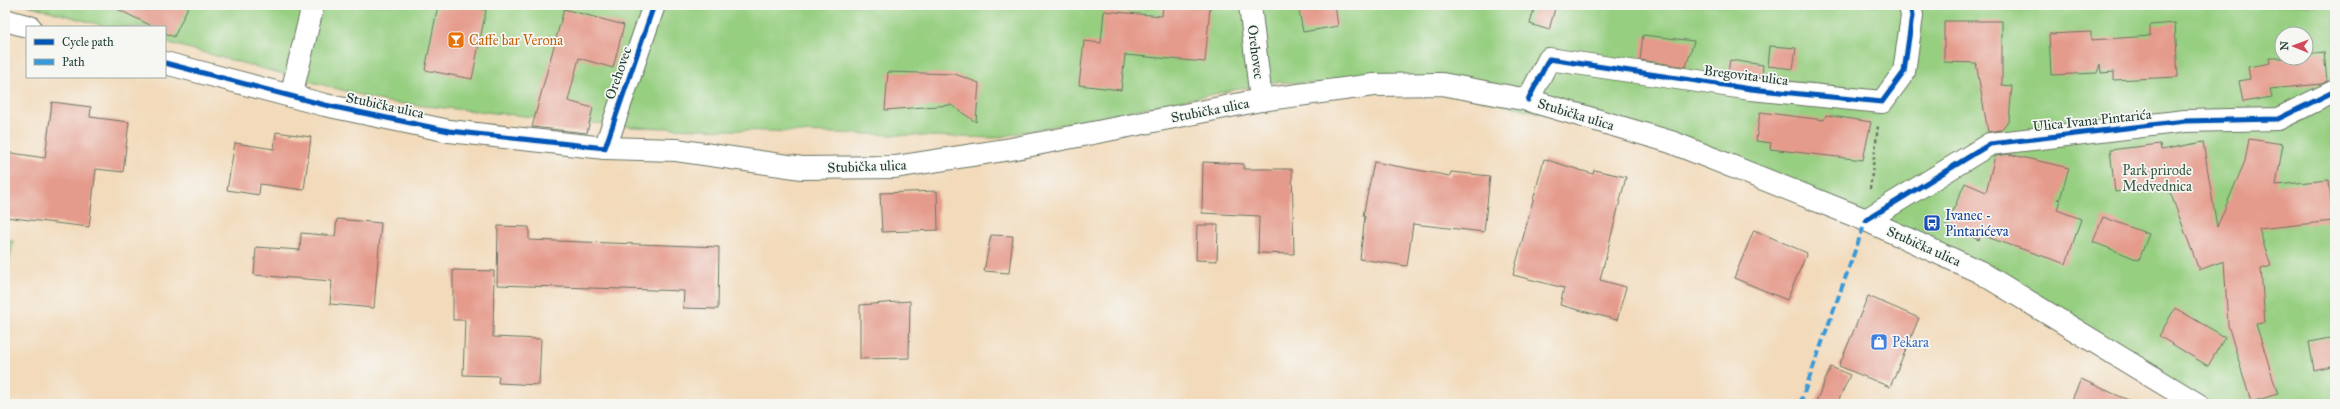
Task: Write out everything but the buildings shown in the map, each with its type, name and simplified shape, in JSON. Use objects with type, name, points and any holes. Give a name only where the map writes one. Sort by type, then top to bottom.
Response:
[{"type":"main road","points":[[291,96],[312,5]]},
{"type":"main road","name":"Orehovec","points":[[605,148],[654,5]]},
{"type":"main road","name":"Orehovec","points":[[1250,5],[1261,100]]},
{"type":"main road","points":[[1882,102],[1904,72],[1912,16],[1910,5]]},
{"type":"main road","points":[[5,20],[26,26]]},
{"type":"main road","name":"Bregovita ulica","points":[[1528,100],[1549,59],[1751,89],[1882,102]]},
{"type":"main road","name":"Stubička ulica","points":[[166,63],[291,96],[449,131],[605,148],[676,150],[802,168],[895,167],[1011,149],[1261,100],[1374,85],[1442,84],[1528,100],[1671,142],[1866,220],[1980,272],[2197,404]]},
{"type":"main road","name":"Ulica Ivana Pintarića","points":[[1866,220],[1990,144],[2185,121],[2278,119],[2335,91]]},
{"type":"path","points":[[1866,220],[1882,102]]},
{"type":"green space","name":"Park prirode Medvednica","points":[[27,5],[2335,5],[2335,404],[2197,404],[2021,296],[1671,142],[1424,87],[1274,82],[995,138],[633,127],[386,102],[166,42],[166,26],[104,26]]},
{"type":"green space","points":[[5,240],[13,241],[5,289]]},
{"type":"marked path","points":[[1800,404],[1866,220]]},
{"type":"cycle path","points":[[166,63],[325,105],[449,131],[605,148],[654,5]]},
{"type":"cycle path","points":[[1528,100],[1549,59],[1751,89],[1882,102],[1904,72],[1912,16],[1910,5]]},
{"type":"cycle path","points":[[1866,220],[1990,144],[2185,121],[2278,119],[2335,91]]},
{"type":"place","name":"Caffe bar Verona","points":[[456,40]]},
{"type":"place","name":"Ivanec - Pintarićeva","points":[[1932,223]]},
{"type":"place","name":"Pekara","points":[[1879,342]]}]
